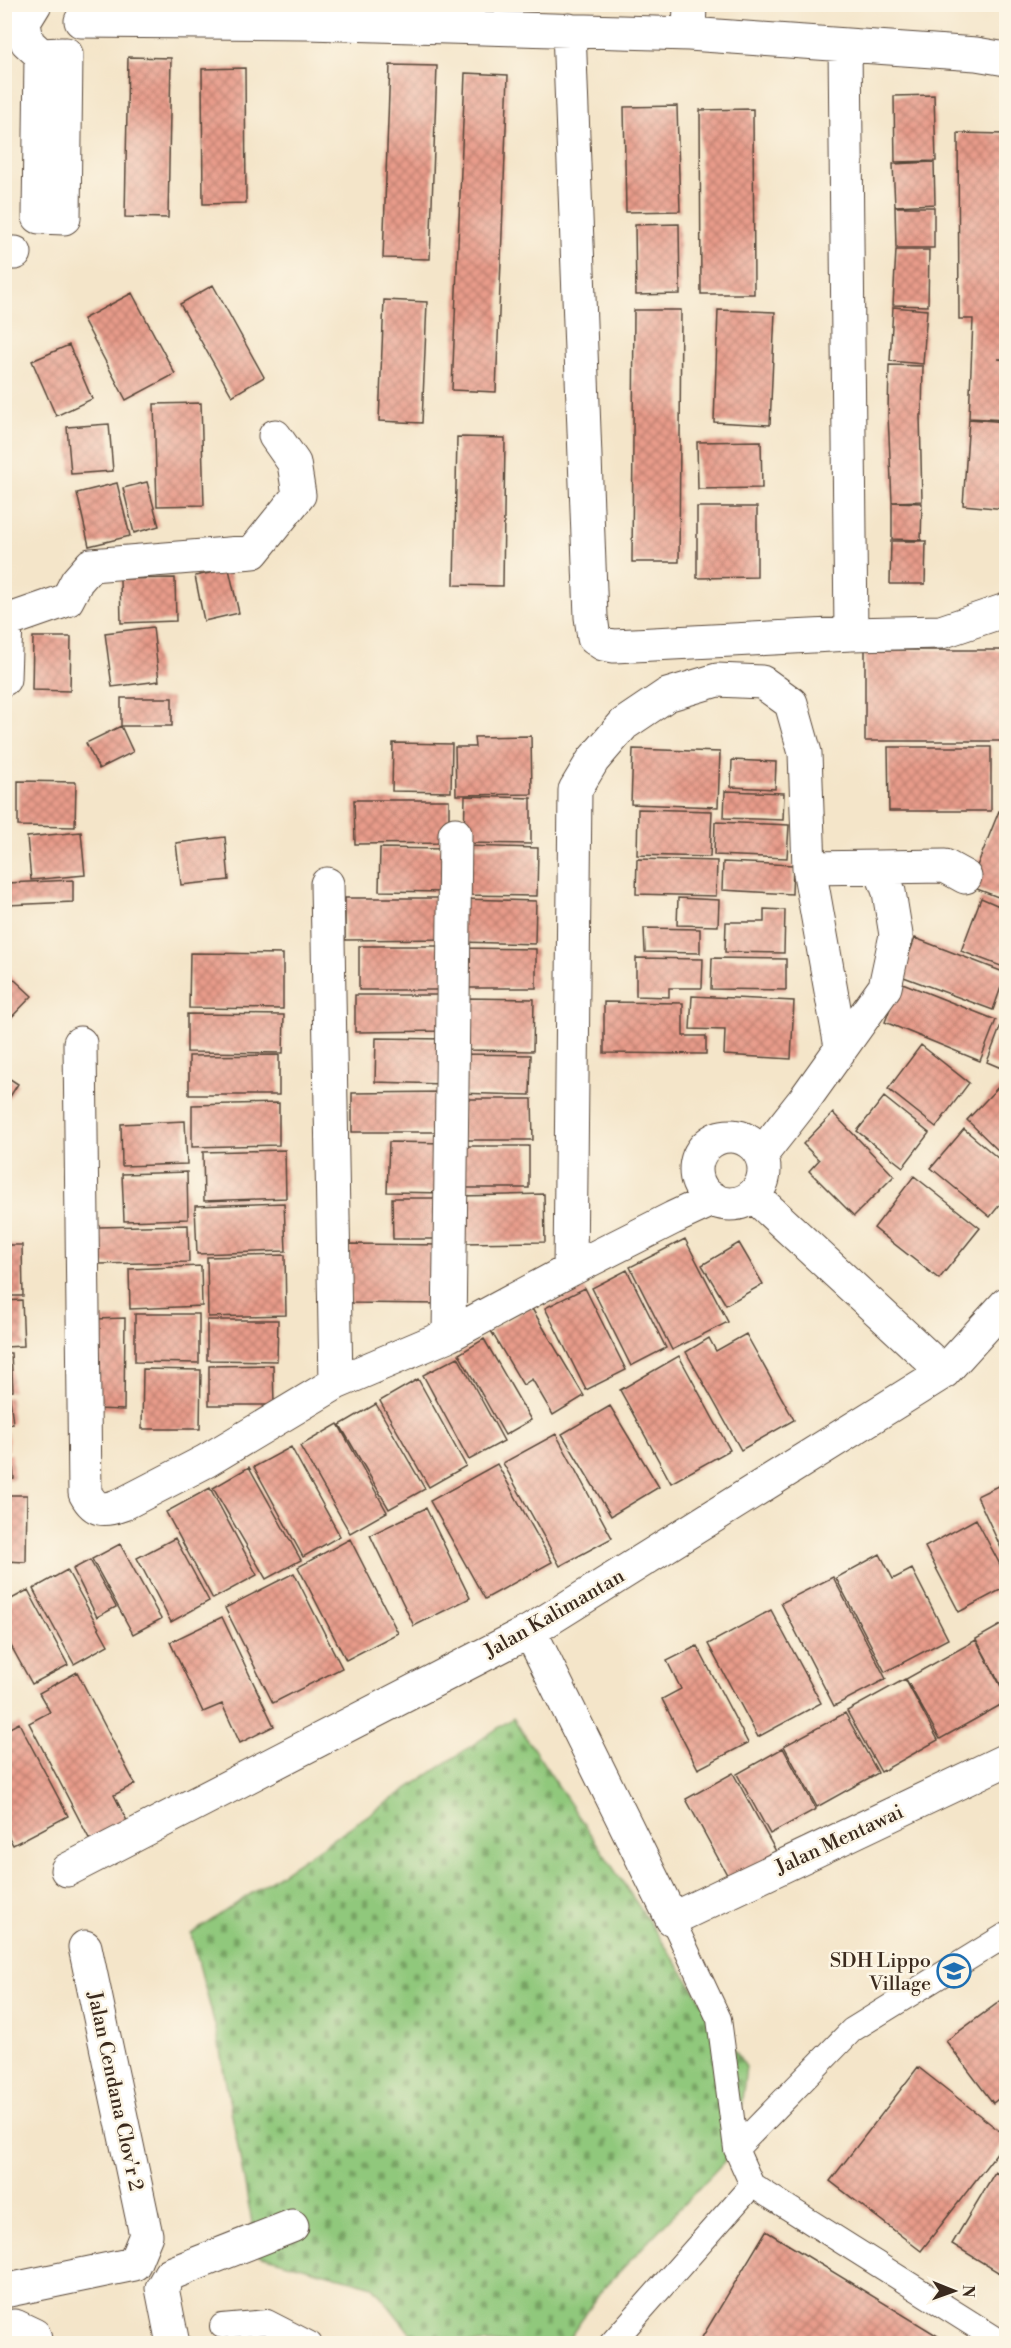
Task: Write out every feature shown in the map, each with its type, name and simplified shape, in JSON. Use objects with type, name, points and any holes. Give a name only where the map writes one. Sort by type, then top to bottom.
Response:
[{"type":"street","points":[[21,16],[27,42],[54,55],[80,40],[76,13],[307,23],[569,30],[690,19],[845,45],[976,54],[1006,59]]},
{"type":"street","points":[[569,30],[591,628],[594,638],[603,644],[614,646],[851,634],[941,632],[1006,610]]},
{"type":"street","points":[[845,45],[851,634]]},
{"type":"street","points":[[4,679],[7,640],[5,622],[67,600],[77,581],[91,565],[252,552],[299,495],[294,464],[275,436]]},
{"type":"street","points":[[570,1270],[575,790],[593,760],[624,724],[667,695],[717,680],[762,682],[791,703],[805,753],[809,868],[841,1047]]},
{"type":"street","points":[[449,1335],[455,834]]},
{"type":"street","points":[[809,868],[945,866],[965,877]]},
{"type":"street","points":[[761,1155],[806,1099],[885,987],[896,935],[889,892],[880,868]]},
{"type":"street","points":[[327,884],[336,1383]]},
{"type":"street","points":[[80,1043],[85,1493],[91,1504],[97,1508],[109,1509],[123,1504],[206,1461],[336,1383],[449,1335],[570,1270],[714,1199]]},
{"type":"street","points":[[737,1137],[747,1140],[761,1155],[764,1176],[753,1195],[744,1201],[724,1203],[714,1199],[706,1193],[696,1174],[701,1153],[716,1139],[737,1137]]},
{"type":"street","points":[[753,1195],[944,1372]]},
{"type":"street","name":"Jalan Kalimantan","points":[[67,1870],[530,1631],[944,1372],[1006,1304]]},
{"type":"street","points":[[530,1631],[672,1919]]},
{"type":"street","name":"Jalan Mentawai","points":[[672,1919],[1006,1760]]},
{"type":"street","name":"Jalan Cendana Clov'r 2","points":[[4,2291],[135,2264],[146,2235],[86,1947]]},
{"type":"street","points":[[173,2343],[162,2288],[170,2274],[292,2226]]},
{"type":"street","points":[[4,2327],[15,2326],[34,2335],[36,2343]]},
{"type":"lane","points":[[672,1919],[719,2019],[736,2149],[752,2185],[1004,2343]]},
{"type":"lane","points":[[736,2149],[852,2030],[1006,1935]]},
{"type":"lane","points":[[611,2343],[752,2185]]},
{"type":"lane","points":[[222,2326],[267,2322],[310,2343]]},
{"type":"green space","points":[[513,1718],[746,2067],[736,2149],[602,2290],[566,2343],[418,2343],[373,2286],[258,2255],[216,2029],[191,1934]]},
{"type":"building","points":[[128,57],[171,58],[168,218],[125,217]]},
{"type":"building","points":[[390,65],[437,66],[430,259],[383,258]]},
{"type":"building","points":[[245,68],[246,203],[203,204],[202,69]]},
{"type":"building","points":[[465,73],[508,75],[496,392],[452,390]]},
{"type":"building","points":[[934,95],[936,161],[895,162],[894,96]]},
{"type":"building","points":[[677,106],[680,211],[626,212],[624,107]]},
{"type":"building","points":[[753,109],[754,294],[701,294],[700,110]]},
{"type":"building","points":[[958,133],[1006,134],[1006,359],[998,359],[1006,360],[1006,420],[969,418],[973,319],[959,319]]},
{"type":"building","points":[[934,162],[935,204],[895,206],[893,164]]},
{"type":"building","points":[[895,207],[934,207],[934,248],[896,248]]},
{"type":"building","points":[[679,224],[680,294],[636,295],[635,225]]},
{"type":"building","points":[[896,250],[929,250],[928,306],[893,305]]},
{"type":"building","points":[[213,285],[264,377],[232,396],[180,304]]},
{"type":"building","points":[[132,293],[175,374],[126,400],[83,319]]},
{"type":"building","points":[[384,300],[427,302],[422,423],[379,421]]},
{"type":"building","points":[[893,307],[927,310],[923,364],[890,361]]},
{"type":"building","points":[[634,310],[681,310],[679,562],[632,562]]},
{"type":"building","points":[[718,310],[775,312],[770,425],[714,422]]},
{"type":"building","points":[[69,345],[92,399],[56,416],[32,361]]},
{"type":"building","points":[[889,365],[923,366],[922,415],[920,415],[922,501],[892,502],[888,415]]},
{"type":"building","points":[[201,403],[204,505],[157,506],[154,404]]},
{"type":"building","points":[[969,419],[1006,422],[1006,509],[963,505]]},
{"type":"building","points":[[109,424],[113,471],[71,474],[67,427]]},
{"type":"building","points":[[457,437],[505,438],[503,586],[454,585]]},
{"type":"building","points":[[761,441],[762,488],[698,489],[697,442]]},
{"type":"building","points":[[147,482],[159,526],[134,533],[123,488]]},
{"type":"building","points":[[117,483],[130,536],[89,546],[77,493]]},
{"type":"building","points":[[892,502],[922,503],[921,540],[892,539]]},
{"type":"building","points":[[697,507],[757,507],[757,577],[697,578]]},
{"type":"building","points":[[891,541],[926,541],[925,584],[890,584]]},
{"type":"building","points":[[229,569],[239,613],[204,621],[195,576]]},
{"type":"building","points":[[175,578],[176,621],[121,623],[120,579]]},
{"type":"building","points":[[153,627],[159,681],[112,687],[105,633]]},
{"type":"building","points":[[33,637],[71,637],[70,691],[32,690]]},
{"type":"building","points":[[865,650],[1006,650],[1006,741],[865,741]]},
{"type":"building","points":[[121,698],[172,698],[172,726],[121,726]]},
{"type":"building","points":[[121,726],[133,752],[99,769],[86,743]]},
{"type":"building","points":[[531,736],[532,794],[456,795],[455,747],[475,747],[474,737]]},
{"type":"building","points":[[393,743],[452,744],[451,792],[392,791]]},
{"type":"building","points":[[888,747],[991,747],[991,811],[889,811]]},
{"type":"building","points":[[633,749],[720,752],[718,807],[631,804]]},
{"type":"building","points":[[732,760],[776,762],[775,789],[731,787]]},
{"type":"building","points":[[18,781],[76,782],[75,827],[18,826]]},
{"type":"building","points":[[725,791],[784,793],[783,820],[724,818]]},
{"type":"building","points":[[465,796],[531,798],[531,844],[464,843]]},
{"type":"building","points":[[354,800],[449,800],[449,843],[355,844]]},
{"type":"building","points":[[638,809],[712,811],[710,857],[637,855]]},
{"type":"building","points":[[999,811],[1006,814],[1006,900],[969,886]]},
{"type":"building","points":[[715,822],[789,825],[787,858],[714,855]]},
{"type":"building","points":[[81,832],[85,875],[31,880],[27,837]]},
{"type":"building","points":[[225,837],[229,880],[181,885],[176,843]]},
{"type":"building","points":[[465,846],[538,848],[537,896],[465,895]]},
{"type":"building","points":[[380,848],[446,849],[446,892],[379,891]]},
{"type":"building","points":[[637,859],[717,861],[716,896],[636,894]]},
{"type":"building","points":[[723,862],[793,865],[792,894],[722,890]]},
{"type":"building","points":[[73,880],[73,902],[7,905],[7,883]]},
{"type":"building","points":[[345,898],[448,898],[449,939],[345,940]]},
{"type":"building","points":[[678,898],[719,900],[718,926],[677,925]]},
{"type":"building","points":[[981,898],[1006,909],[1006,968],[961,951]]},
{"type":"building","points":[[461,899],[536,901],[535,944],[460,942]]},
{"type":"building","points":[[764,909],[785,910],[784,953],[725,952],[726,922],[764,922]]},
{"type":"building","points":[[644,928],[700,929],[700,953],[645,952]]},
{"type":"building","points":[[915,938],[1006,973],[993,1010],[901,976]]},
{"type":"building","points":[[359,946],[447,946],[447,990],[359,990]]},
{"type":"building","points":[[457,948],[536,949],[536,988],[457,988]]},
{"type":"building","points":[[190,953],[283,954],[283,1009],[189,1008]]},
{"type":"building","points":[[636,958],[703,959],[702,988],[669,988],[669,997],[636,996]]},
{"type":"building","points":[[712,958],[786,959],[786,990],[711,989]]},
{"type":"building","points":[[4,970],[32,996],[4,1025]]},
{"type":"building","points":[[900,982],[996,1020],[980,1061],[885,1022]]},
{"type":"building","points":[[355,995],[448,995],[448,1031],[355,1032]]},
{"type":"building","points":[[692,996],[794,1001],[791,1059],[724,1055],[725,1030],[690,1029]]},
{"type":"building","points":[[463,998],[534,999],[533,1051],[462,1050]]},
{"type":"building","points":[[604,1002],[683,1003],[683,1036],[706,1036],[706,1054],[604,1053]]},
{"type":"building","points":[[1006,1012],[1006,1070],[987,1062]]},
{"type":"building","points":[[187,1014],[284,1015],[283,1053],[187,1052]]},
{"type":"building","points":[[376,1038],[444,1039],[443,1084],[375,1082]]},
{"type":"building","points":[[921,1045],[969,1083],[936,1127],[888,1089]]},
{"type":"building","points":[[456,1054],[531,1055],[530,1095],[456,1093]]},
{"type":"building","points":[[279,1055],[279,1095],[189,1095],[189,1056]]},
{"type":"building","points":[[4,1075],[18,1084],[4,1106]]},
{"type":"building","points":[[1003,1082],[1006,1085],[1006,1158],[967,1120]]},
{"type":"building","points":[[448,1092],[449,1132],[352,1132],[352,1093]]},
{"type":"building","points":[[884,1097],[929,1133],[903,1167],[857,1131]]},
{"type":"building","points":[[461,1099],[532,1099],[533,1140],[462,1140]]},
{"type":"building","points":[[279,1103],[279,1145],[192,1147],[192,1105]]},
{"type":"building","points":[[833,1113],[894,1176],[854,1216],[809,1171],[819,1160],[803,1144]]},
{"type":"building","points":[[185,1121],[187,1164],[122,1166],[121,1124]]},
{"type":"building","points":[[964,1129],[1006,1165],[1006,1197],[990,1217],[931,1168]]},
{"type":"building","points":[[389,1142],[447,1143],[446,1193],[387,1192]]},
{"type":"building","points":[[462,1146],[529,1146],[529,1188],[462,1188]]},
{"type":"building","points":[[285,1150],[286,1198],[204,1201],[203,1152]]},
{"type":"building","points":[[187,1172],[188,1219],[124,1221],[122,1174]]},
{"type":"building","points":[[914,1176],[980,1228],[939,1279],[874,1228]]},
{"type":"building","points":[[544,1194],[545,1242],[461,1243],[460,1196]]},
{"type":"building","points":[[392,1198],[443,1198],[443,1239],[393,1239]]},
{"type":"building","points":[[284,1203],[286,1251],[197,1254],[195,1206]]},
{"type":"building","points":[[188,1225],[189,1262],[99,1264],[98,1227]]},
{"type":"building","points":[[685,1239],[728,1322],[672,1350],[630,1267]]},
{"type":"building","points":[[739,1243],[763,1284],[726,1305],[702,1265]]},
{"type":"building","points":[[350,1244],[444,1245],[443,1304],[350,1303]]},
{"type":"building","points":[[4,1245],[22,1245],[23,1296],[4,1296]]},
{"type":"building","points":[[285,1255],[286,1315],[208,1317],[207,1257]]},
{"type":"building","points":[[201,1266],[202,1306],[130,1309],[129,1269]]},
{"type":"building","points":[[627,1270],[666,1348],[631,1366],[592,1288]]},
{"type":"building","points":[[585,1288],[626,1370],[586,1390],[545,1308]]},
{"type":"building","points":[[22,1300],[24,1346],[4,1347],[4,1301]]},
{"type":"building","points":[[531,1307],[584,1396],[553,1415],[532,1379],[523,1385],[491,1331]]},
{"type":"building","points":[[135,1314],[199,1314],[199,1363],[135,1362]]},
{"type":"building","points":[[125,1318],[124,1410],[96,1409],[96,1319]]},
{"type":"building","points":[[207,1320],[278,1320],[277,1361],[207,1360]]},
{"type":"building","points":[[746,1334],[794,1420],[741,1450],[686,1352],[709,1338],[716,1351]]},
{"type":"building","points":[[484,1339],[531,1420],[505,1435],[459,1354]]},
{"type":"building","points":[[4,1353],[11,1353],[13,1391],[4,1392]]},
{"type":"building","points":[[679,1356],[730,1450],[671,1483],[620,1390]]},
{"type":"building","points":[[458,1357],[504,1441],[469,1460],[423,1375]]},
{"type":"building","points":[[273,1365],[274,1405],[209,1405],[209,1366]]},
{"type":"building","points":[[143,1369],[201,1370],[200,1429],[142,1429]]},
{"type":"building","points":[[418,1379],[466,1466],[429,1487],[380,1401]]},
{"type":"building","points":[[10,1397],[13,1424],[4,1425],[4,1398]]},
{"type":"building","points":[[376,1404],[425,1489],[389,1509],[340,1425]]},
{"type":"building","points":[[610,1406],[659,1487],[611,1516],[562,1434]]},
{"type":"building","points":[[338,1424],[387,1512],[350,1533],[300,1446]]},
{"type":"building","points":[[4,1432],[8,1432],[9,1450],[4,1451]]},
{"type":"building","points":[[556,1434],[612,1538],[560,1566],[503,1463]]},
{"type":"building","points":[[291,1447],[340,1536],[303,1557],[254,1467]]},
{"type":"building","points":[[12,1454],[14,1479],[4,1480],[4,1455]]},
{"type":"building","points":[[497,1464],[552,1562],[485,1599],[430,1501]]},
{"type":"building","points":[[249,1467],[301,1560],[266,1579],[213,1488]]},
{"type":"building","points":[[1006,1482],[1006,1559],[977,1496]]},
{"type":"building","points":[[210,1488],[257,1575],[213,1599],[166,1512]]},
{"type":"building","points":[[4,1495],[27,1495],[26,1562],[4,1561]]},
{"type":"building","points":[[426,1508],[470,1598],[414,1626],[370,1535]]},
{"type":"building","points":[[976,1519],[1006,1576],[1006,1587],[959,1612],[925,1547]]},
{"type":"building","points":[[175,1538],[209,1601],[171,1622],[137,1558]]},
{"type":"building","points":[[350,1539],[398,1633],[346,1660],[298,1567]]},
{"type":"building","points":[[120,1544],[161,1619],[133,1634],[92,1559]]},
{"type":"building","points":[[880,1554],[893,1579],[912,1569],[948,1639],[885,1672],[836,1578]]},
{"type":"building","points":[[90,1560],[116,1607],[97,1617],[73,1569]]},
{"type":"building","points":[[67,1570],[108,1645],[74,1664],[33,1589]]},
{"type":"building","points":[[294,1573],[342,1668],[273,1703],[225,1608]]},
{"type":"building","points":[[833,1577],[886,1679],[834,1706],[781,1603]]},
{"type":"building","points":[[28,1590],[68,1665],[32,1684],[4,1633],[4,1603]]},
{"type":"building","points":[[771,1610],[821,1703],[758,1737],[708,1644]]},
{"type":"building","points":[[222,1617],[274,1726],[240,1743],[222,1704],[203,1712],[170,1642]]},
{"type":"building","points":[[1006,1622],[1006,1694],[976,1639]]},
{"type":"building","points":[[976,1640],[1006,1696],[1006,1702],[940,1739],[906,1679]]},
{"type":"building","points":[[697,1646],[748,1743],[698,1769],[662,1699],[681,1689],[667,1661]]},
{"type":"building","points":[[77,1672],[135,1784],[114,1795],[129,1825],[92,1844],[29,1723],[50,1712],[39,1693]]},
{"type":"building","points":[[905,1679],[938,1740],[881,1772],[847,1711]]},
{"type":"building","points":[[845,1713],[878,1773],[817,1807],[784,1746]]},
{"type":"building","points":[[19,1723],[68,1816],[13,1845],[4,1828],[4,1731]]},
{"type":"building","points":[[783,1748],[816,1809],[770,1834],[737,1774]]},
{"type":"building","points":[[733,1773],[778,1855],[731,1882],[686,1799]]},
{"type":"building","points":[[1006,1997],[1006,2093],[993,2103],[946,2041]]},
{"type":"building","points":[[918,2067],[1006,2136],[1006,2141],[921,2251],[830,2181]]},
{"type":"building","points":[[995,2172],[1006,2179],[1006,2277],[952,2244]]},
{"type":"building","points":[[766,2231],[951,2344],[698,2344]]},
{"type":"place","name":"SDH Lippo Village","points":[[954,1971]]}]
